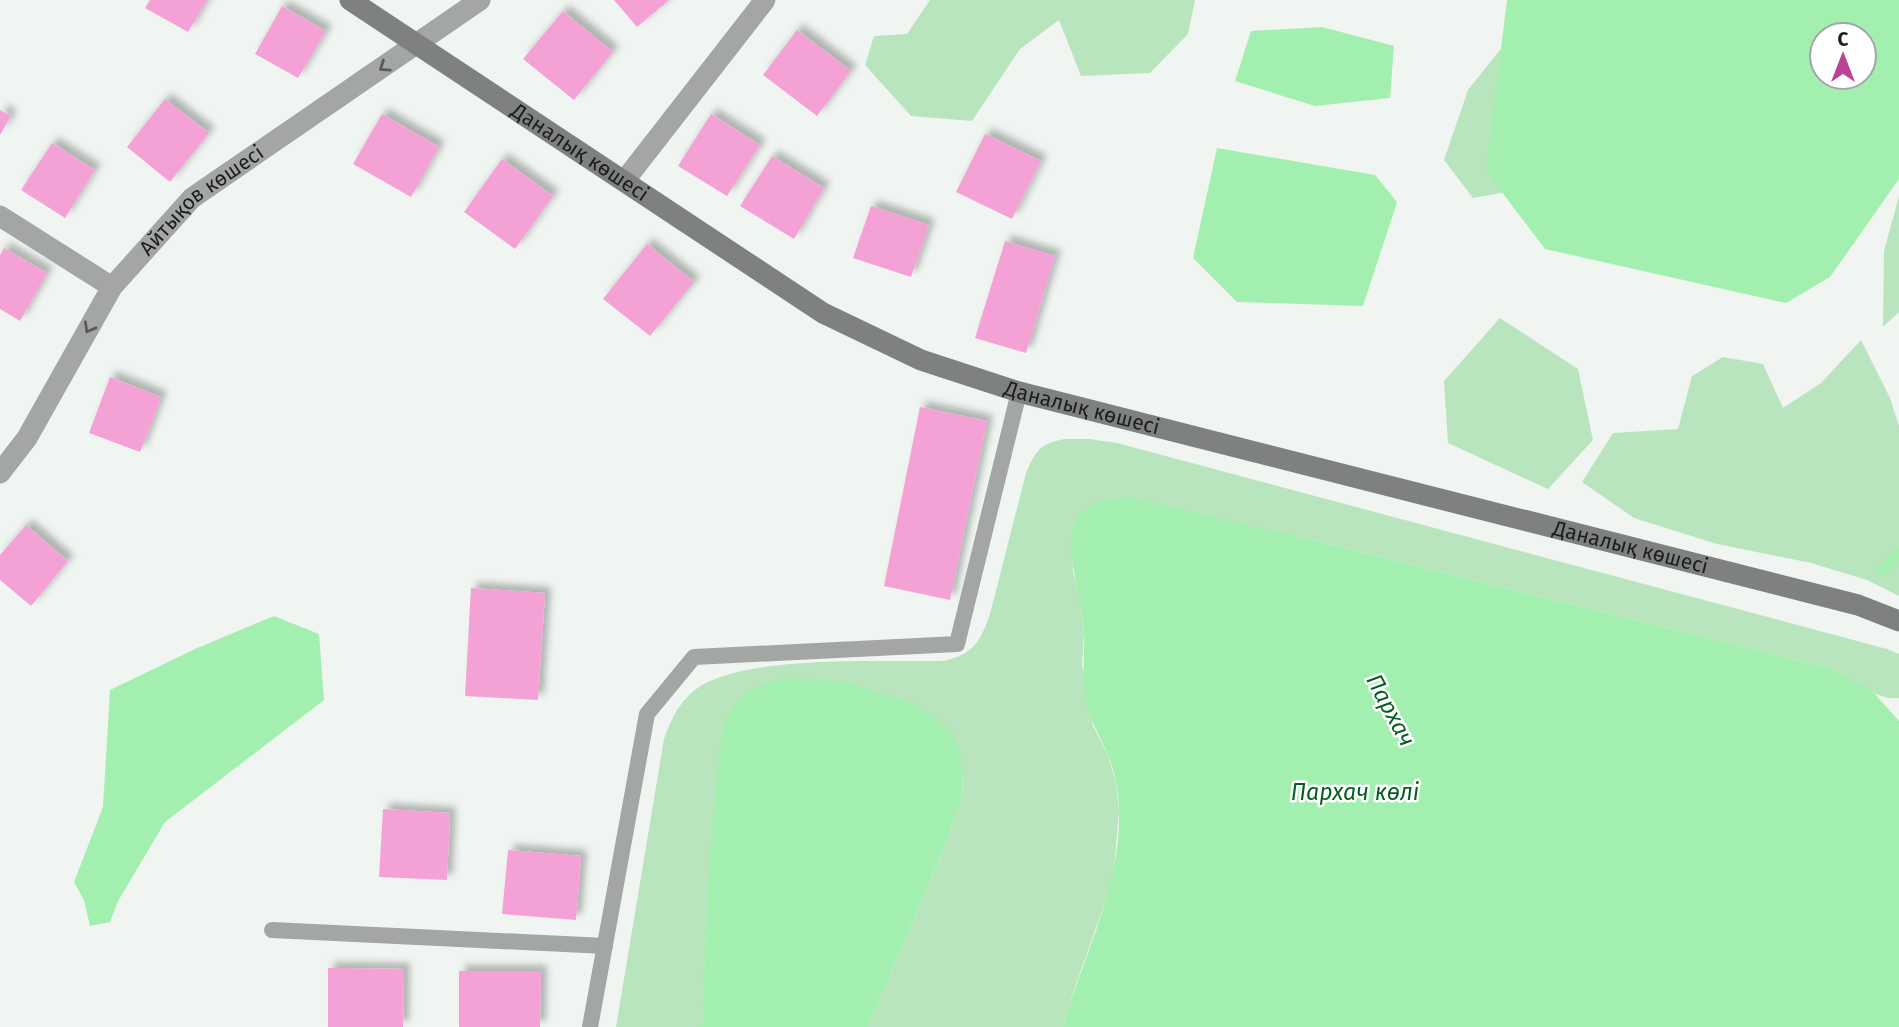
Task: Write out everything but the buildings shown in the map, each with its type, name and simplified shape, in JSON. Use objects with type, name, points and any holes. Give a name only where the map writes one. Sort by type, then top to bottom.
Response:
[{"type":"street","name":"Даналық көшесі","points":[[350,0],[824,313],[921,360],[1019,392],[1858,605],[1899,621]]},
{"type":"street","name":"Айтықов көшесі","points":[[0,473],[27,438],[112,287],[192,198],[480,0]]},
{"type":"street","points":[[625,180],[765,0]]},
{"type":"street","points":[[0,216],[112,287]]},
{"type":"lane","points":[[590,1027],[647,714],[694,657],[957,644],[1019,392]]},
{"type":"lane","points":[[272,930],[605,946]]},
{"type":"shaded area","points":[[930,0],[1195,0],[1188,34],[1150,73],[1081,76],[1059,20],[1020,49],[972,121],[911,116],[865,65],[874,36],[907,34]]},
{"type":"shaded area","points":[[1511,36],[1534,187],[1473,198],[1444,160],[1468,90]]},
{"type":"shaded area","points":[[1899,196],[1899,312],[1883,327],[1884,251]]},
{"type":"shaded area","points":[[1500,318],[1578,369],[1593,440],[1548,489],[1448,443],[1444,381]]},
{"type":"shaded area","points":[[1861,340],[1890,398],[1899,426],[1899,596],[1867,580],[1811,563],[1717,544],[1634,518],[1582,482],[1613,433],[1678,429],[1692,376],[1723,357],[1763,364],[1783,408],[1821,383]]},
{"type":"shaded area","points":[[1064,439],[1117,443],[1887,649],[1899,654],[1899,698],[1873,693],[1833,669],[1300,537],[1072,539],[1073,572],[1084,632],[1082,665],[1093,726],[1108,755],[1116,783],[1119,811],[1113,880],[1063,1027],[868,1027],[946,843],[962,798],[963,770],[727,719],[712,834],[702,1027],[616,1027],[664,739],[674,715],[684,701],[704,684],[755,668],[820,662],[943,661],[962,655],[979,639],[990,614],[1026,473],[1040,449]]},
{"type":"water","points":[[1507,0],[1899,0],[1899,179],[1830,277],[1786,303],[1545,249],[1486,171]]},
{"type":"water","points":[[1322,27],[1394,46],[1390,98],[1315,106],[1235,81],[1251,31]]},
{"type":"water","points":[[1217,148],[1375,175],[1397,202],[1363,306],[1237,302],[1193,258]]},
{"type":"water","name":"Пархач көлі","points":[[1126,497],[1300,537],[1833,669],[1874,693],[1899,721],[1899,1027],[1063,1027],[1107,894],[1118,840],[1119,812],[1113,768],[1086,701],[1083,675],[1084,632],[1072,557],[1073,528],[1078,516],[1087,507]]},
{"type":"water","points":[[274,616],[319,634],[324,700],[165,822],[118,901],[110,922],[90,926],[84,900],[74,882],[103,807],[110,690],[195,649]]},
{"type":"water","points":[[786,678],[844,682],[908,701],[939,721],[956,739],[963,770],[962,798],[946,843],[868,1027],[702,1027],[710,855],[724,727],[737,702],[744,696],[759,687]]},
{"type":"waterway","name":"Пархач","points":[[1883,570],[1899,552]]}]
